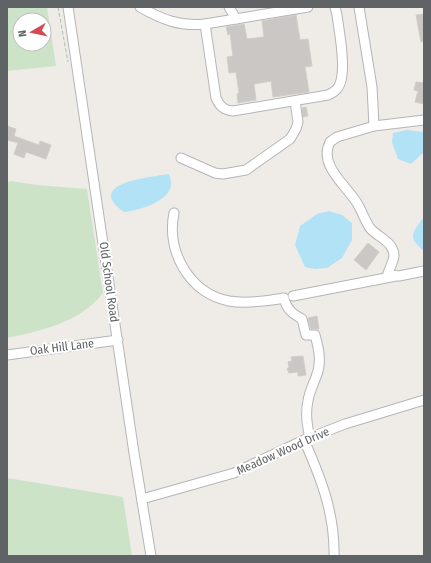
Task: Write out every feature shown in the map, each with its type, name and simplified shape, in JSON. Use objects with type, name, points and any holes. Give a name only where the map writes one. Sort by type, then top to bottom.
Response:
[{"type":"street","name":"Old School Road","points":[[68,7],[151,556]]},
{"type":"street","points":[[140,7],[170,22],[195,25],[236,19],[254,11],[308,7]]},
{"type":"street","points":[[230,7],[236,19]]},
{"type":"street","points":[[205,24],[216,98],[219,105],[225,110],[233,111],[328,95],[336,90],[341,82],[343,70],[335,7]]},
{"type":"street","points":[[360,7],[372,87],[374,126]]},
{"type":"street","points":[[181,158],[223,174],[246,170],[290,139],[298,122],[294,101]]},
{"type":"street","points":[[399,276],[393,276],[388,273],[394,256],[392,247],[371,229],[357,203],[330,167],[326,157],[330,142],[337,137],[374,126],[424,120]]},
{"type":"street","points":[[174,213],[172,232],[175,252],[182,268],[202,289],[229,301],[242,302],[284,298],[285,303],[292,313],[302,319],[306,335],[315,335],[320,350],[320,359],[317,376],[308,400],[307,439],[322,479],[328,502],[334,538],[334,556]]},
{"type":"street","points":[[293,296],[424,271]]},
{"type":"street","name":"Oak Hill Lane","points":[[7,355],[118,340]]},
{"type":"street","name":"Meadow Wood Drive","points":[[142,499],[234,473],[307,439],[345,424],[424,400]]},
{"type":"green space","points":[[7,7],[47,7],[48,12],[12,12],[12,52],[52,52],[52,40],[56,66],[7,71]]},
{"type":"green space","points":[[11,181],[37,185],[87,189],[103,293],[84,311],[60,324],[7,338],[7,182]]},
{"type":"green space","points":[[7,478],[123,497],[132,556],[7,556]]},
{"type":"water","points":[[407,130],[424,132],[424,152],[411,164],[398,159],[392,142],[393,133]]},
{"type":"water","points":[[169,174],[171,185],[169,192],[151,205],[124,212],[113,202],[111,194],[115,188],[124,183]]},
{"type":"water","points":[[329,211],[342,215],[352,223],[352,240],[342,258],[327,268],[315,269],[305,267],[295,245],[300,226],[317,214]]},
{"type":"water","points":[[424,217],[424,251],[415,242],[413,235],[414,231]]},
{"type":"building","points":[[424,14],[424,41],[421,42],[416,15]]},
{"type":"building","points":[[296,15],[300,40],[308,39],[312,66],[305,67],[309,92],[273,97],[271,81],[254,84],[256,100],[238,103],[237,94],[239,93],[236,72],[229,73],[227,57],[233,56],[230,34],[228,35],[226,27],[244,24],[247,39],[264,37],[262,21]]},
{"type":"building","points":[[416,82],[424,83],[424,104],[415,102],[418,91],[414,90]]},
{"type":"building","points":[[306,107],[308,116],[303,117],[302,108]]},
{"type":"building","points":[[7,126],[16,129],[14,136],[39,145],[40,141],[51,145],[46,159],[26,152],[24,158],[14,154],[18,143],[7,140]]},
{"type":"building","points":[[368,243],[379,252],[366,270],[354,260]]},
{"type":"building","points":[[317,316],[319,329],[311,329],[308,318]]},
{"type":"building","points":[[303,356],[306,375],[298,376],[298,372],[289,373],[287,369],[289,367],[288,362],[292,361],[291,357]]}]
